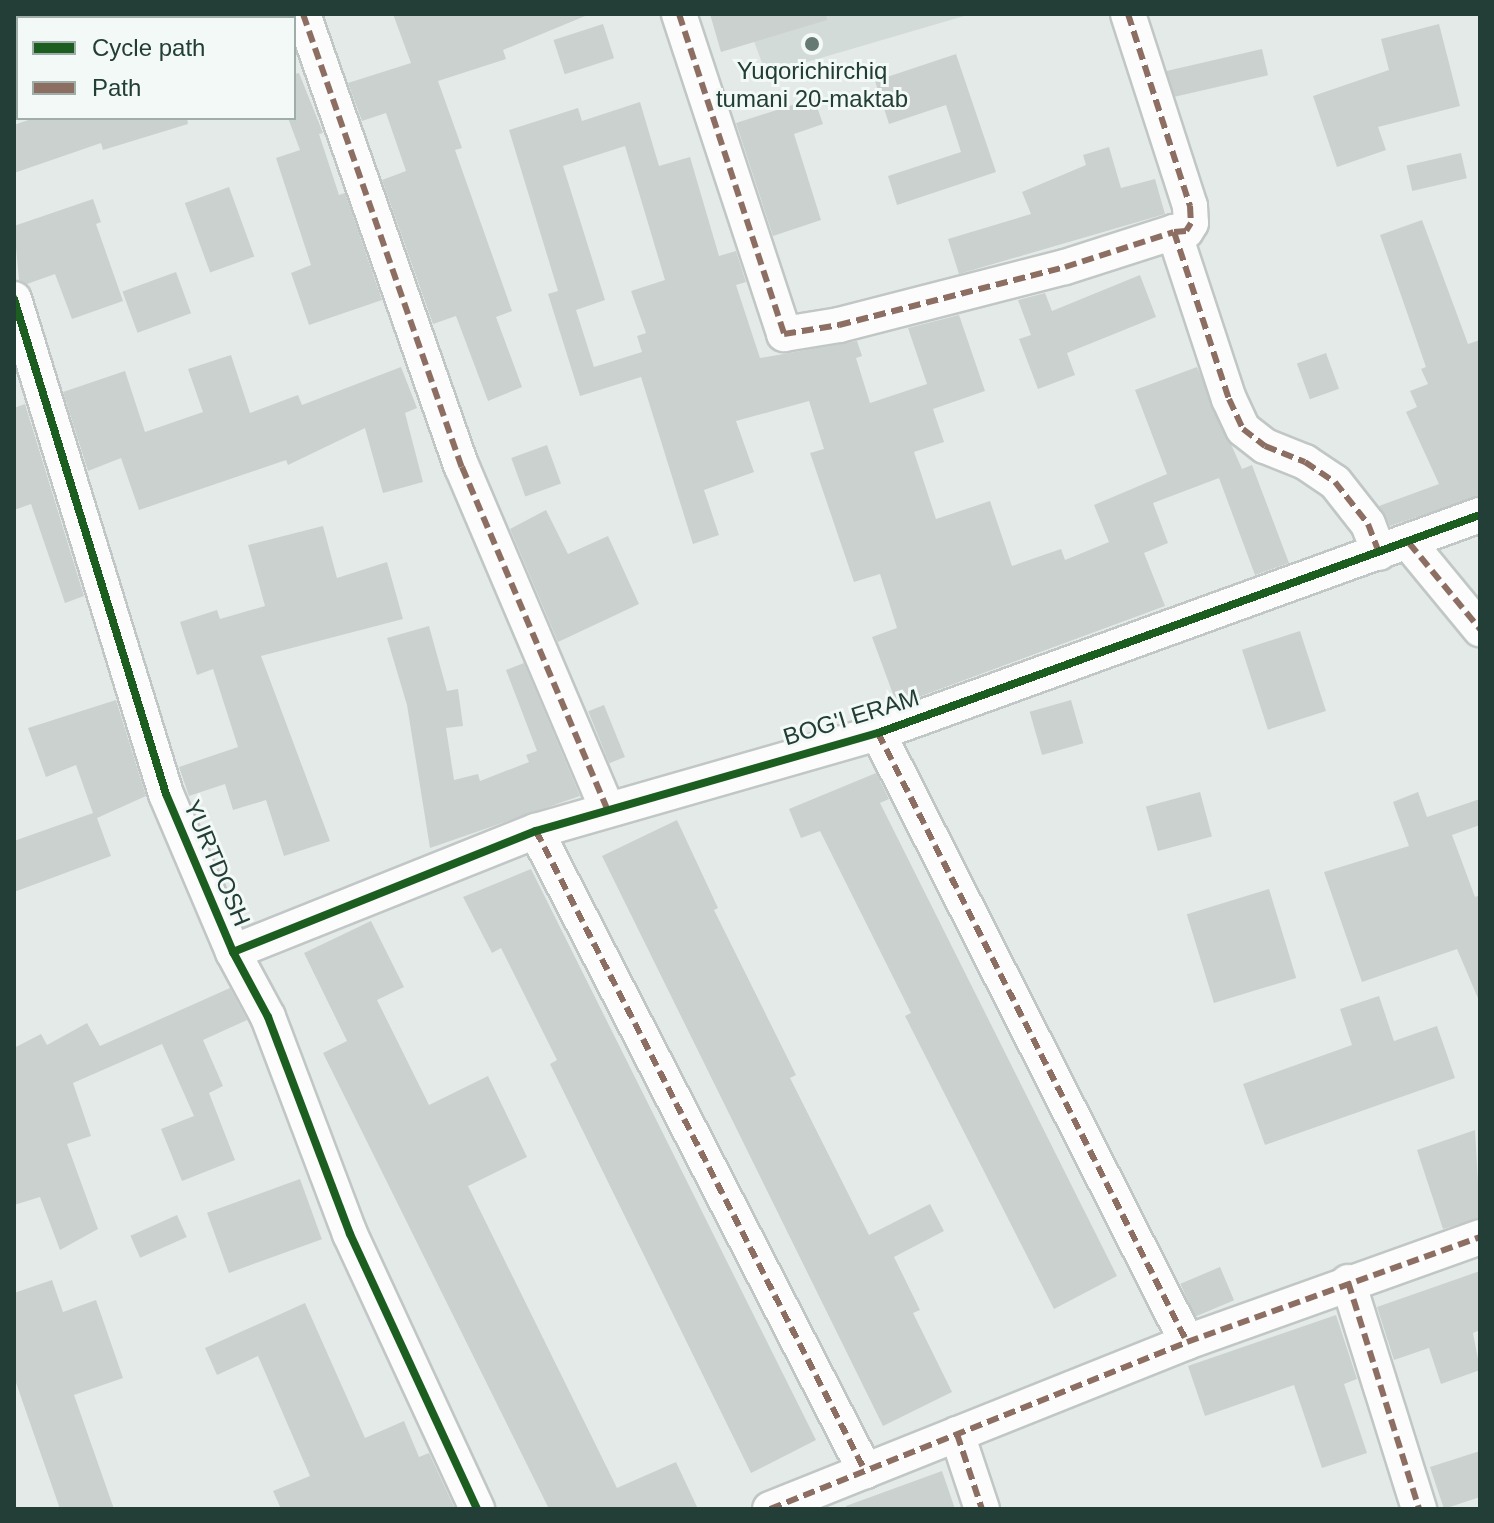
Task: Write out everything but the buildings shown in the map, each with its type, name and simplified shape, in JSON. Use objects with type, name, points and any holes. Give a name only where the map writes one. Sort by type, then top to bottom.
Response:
[{"type":"street","points":[[303,14],[462,467],[607,808]]},
{"type":"street","points":[[679,14],[784,334],[839,325],[1035,275],[1186,231],[1191,223],[1190,206],[1128,14]]},
{"type":"street","points":[[1174,232],[1229,399],[1243,429],[1335,482],[1368,524],[1480,629]]},
{"type":"street","name":"YURTDOSH","points":[[14,299],[166,794],[233,952],[268,1017],[350,1234],[477,1509]]},
{"type":"street","name":"BOG'I ERAM","points":[[233,952],[536,831],[607,808],[878,733],[1480,515]]},
{"type":"street","points":[[878,733],[1187,1342]]},
{"type":"street","points":[[536,831],[865,1471]]},
{"type":"street","points":[[770,1509],[1187,1342],[1480,1237]]},
{"type":"street","points":[[1348,1282],[1419,1509]]},
{"type":"street","points":[[957,1434],[982,1509]]},
{"type":"shaded area","name":"Yuqorichirchiq tumani 20-maktab","points":[[744,14],[971,14],[766,74]]},
{"type":"marked path","points":[[188,16],[193,14]]},
{"type":"marked path","points":[[303,14],[462,467],[607,808]]},
{"type":"marked path","points":[[679,14],[784,334],[839,325],[1065,267],[1174,232]]},
{"type":"marked path","points":[[1128,14],[1190,206],[1191,223],[1186,231],[1174,232],[1229,399],[1243,429],[1265,446],[1305,462],[1335,482],[1368,524],[1379,553]]},
{"type":"marked path","points":[[1409,543],[1480,629]]},
{"type":"marked path","points":[[878,733],[1187,1342]]},
{"type":"marked path","points":[[536,831],[865,1471]]},
{"type":"marked path","points":[[770,1509],[1187,1342],[1480,1237]]},
{"type":"marked path","points":[[1348,1282],[1419,1509]]},
{"type":"marked path","points":[[957,1434],[982,1509]]},
{"type":"cycle path","points":[[14,299],[166,794],[233,952],[268,1017],[350,1234],[477,1509]]},
{"type":"cycle path","points":[[233,952],[536,831],[878,733],[1480,515]]},
{"type":"place","name":"Yuqorichirchiq tumani 20-maktab","points":[[812,44]]}]
